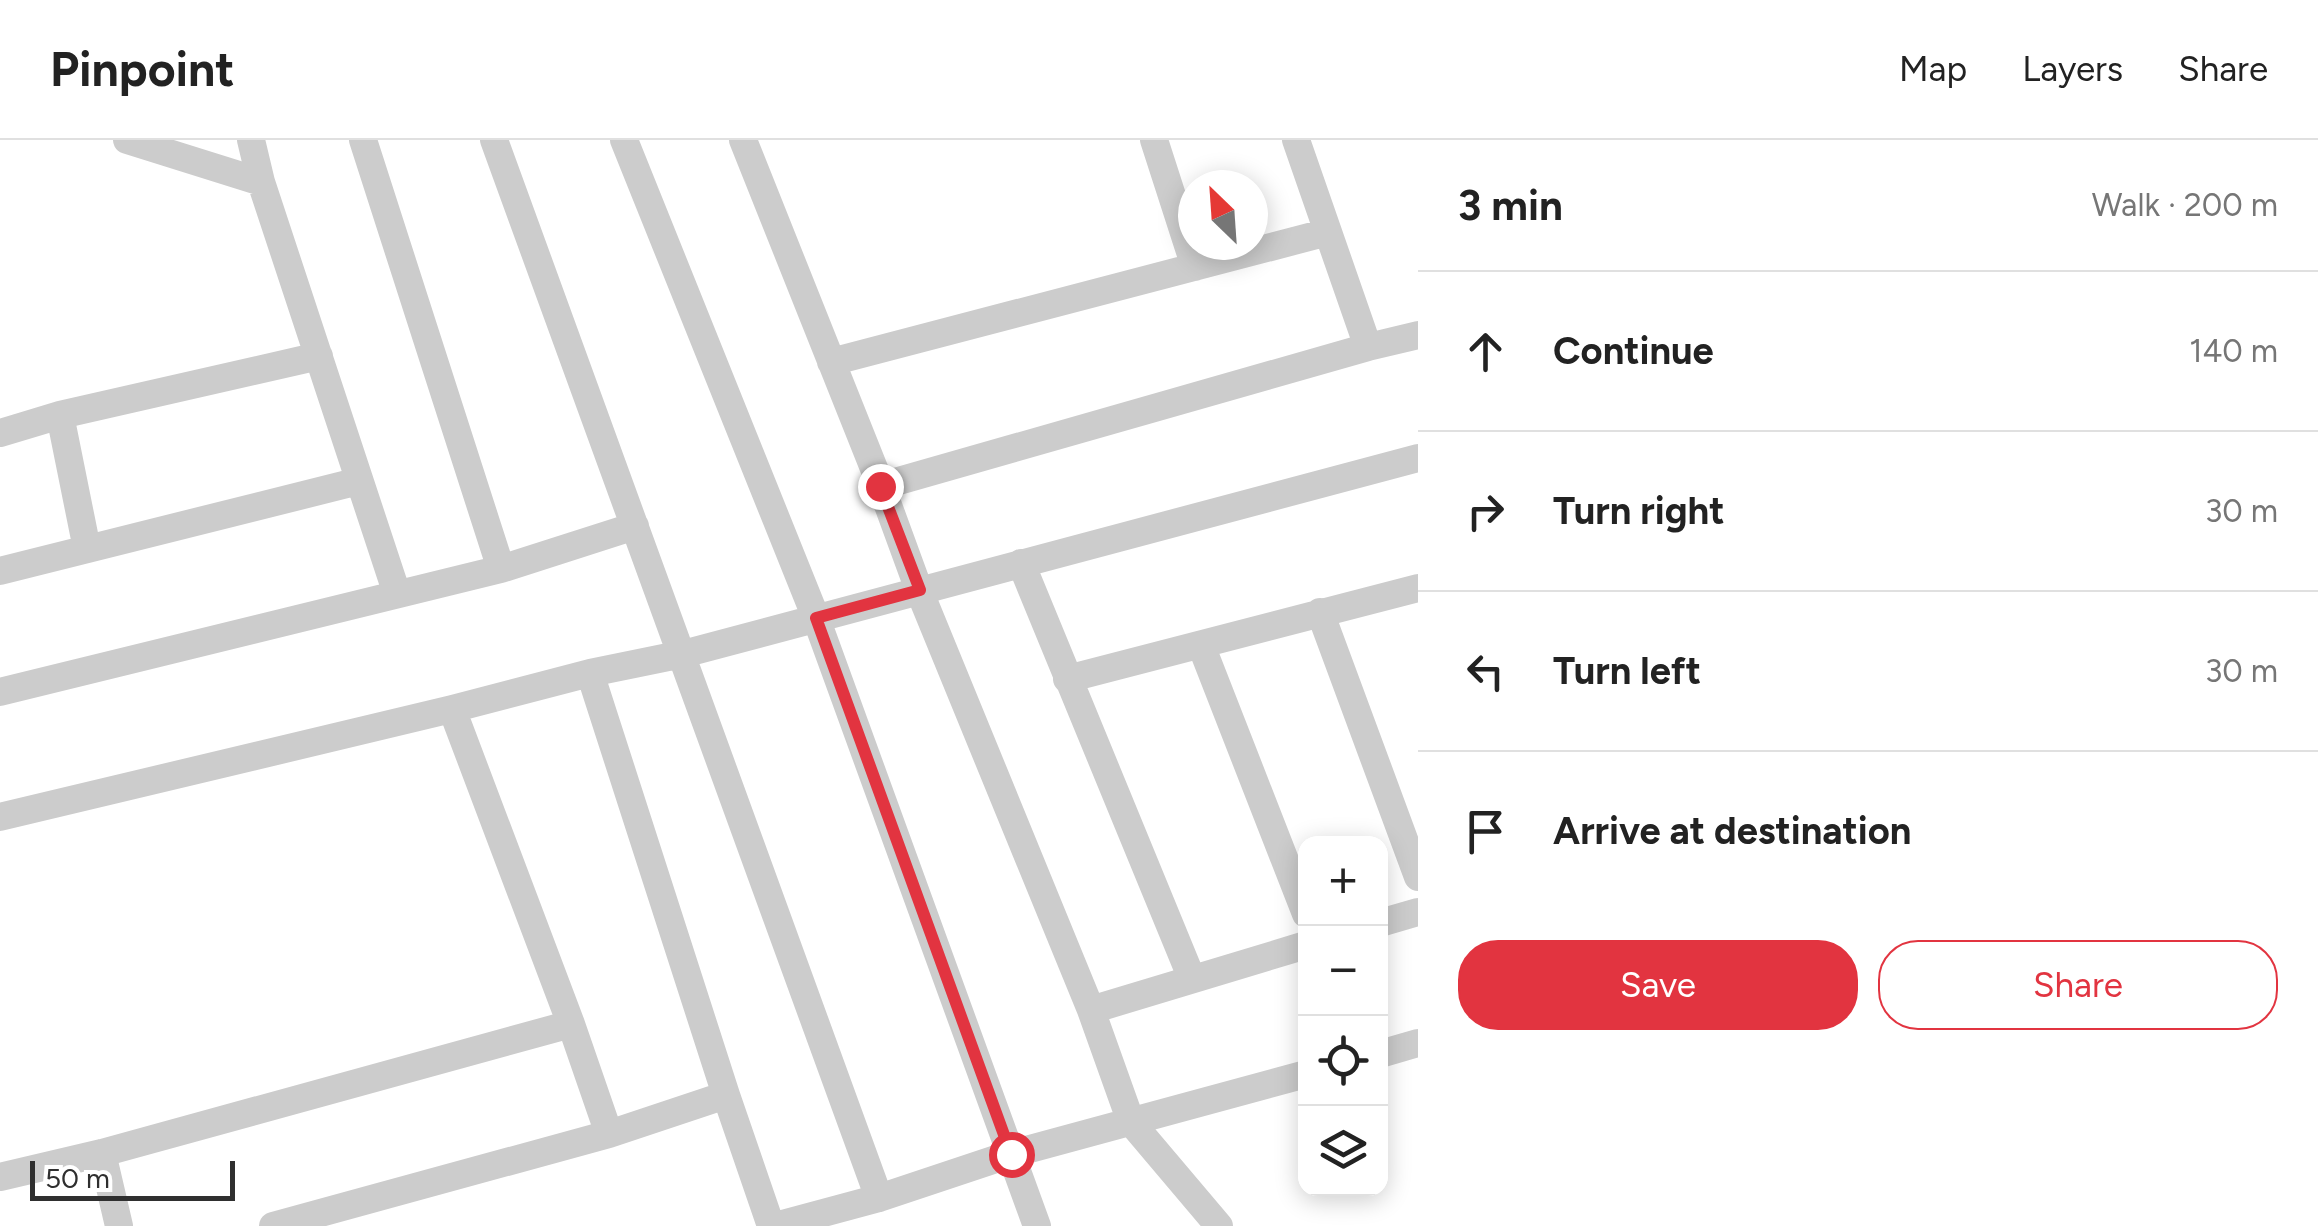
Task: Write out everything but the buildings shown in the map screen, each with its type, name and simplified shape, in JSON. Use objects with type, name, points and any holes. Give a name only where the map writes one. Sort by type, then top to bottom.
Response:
[{"type":"street","points":[[127,140],[261,182]]},
{"type":"street","points":[[251,140],[261,182],[397,594]]},
{"type":"street","points":[[363,140],[501,569]]},
{"type":"street","points":[[494,140],[879,1198]]},
{"type":"street","points":[[624,140],[816,618],[1038,1226]]},
{"type":"street","points":[[742,140],[1091,1010],[1131,1122],[1219,1226]]},
{"type":"street","points":[[1154,140],[1195,267]]},
{"type":"street","points":[[1296,140],[1368,347]]},
{"type":"street","points":[[832,362],[1328,232]]},
{"type":"street","points":[[880,486],[1418,335]]},
{"type":"street","points":[[0,433],[60,415],[319,356]]},
{"type":"street","points":[[60,415],[86,549]]},
{"type":"street","points":[[0,818],[682,654],[1418,458]]},
{"type":"street","points":[[0,570],[359,481]]},
{"type":"street","points":[[0,692],[501,569],[636,526]]},
{"type":"street","points":[[1021,563],[1192,979]]},
{"type":"street","points":[[1067,679],[1418,588]]},
{"type":"street","points":[[1320,612],[1418,877]]},
{"type":"street","points":[[1201,645],[1298,894]]},
{"type":"street","points":[[590,674],[726,1096],[773,1226],[879,1198],[1011,1154],[1298,1076]]},
{"type":"street","points":[[452,710],[609,1134]]},
{"type":"street","points":[[1388,921],[1418,912]]},
{"type":"street","points":[[1091,1010],[1298,947]]},
{"type":"street","points":[[0,1177],[102,1153],[571,1024]]},
{"type":"street","points":[[1388,1052],[1418,1043]]},
{"type":"street","points":[[273,1226],[609,1134],[726,1096]]},
{"type":"street","points":[[102,1153],[119,1226]]},
{"type":"route","points":[[880,486],[920,590],[816,618],[1011,1154]]}]
